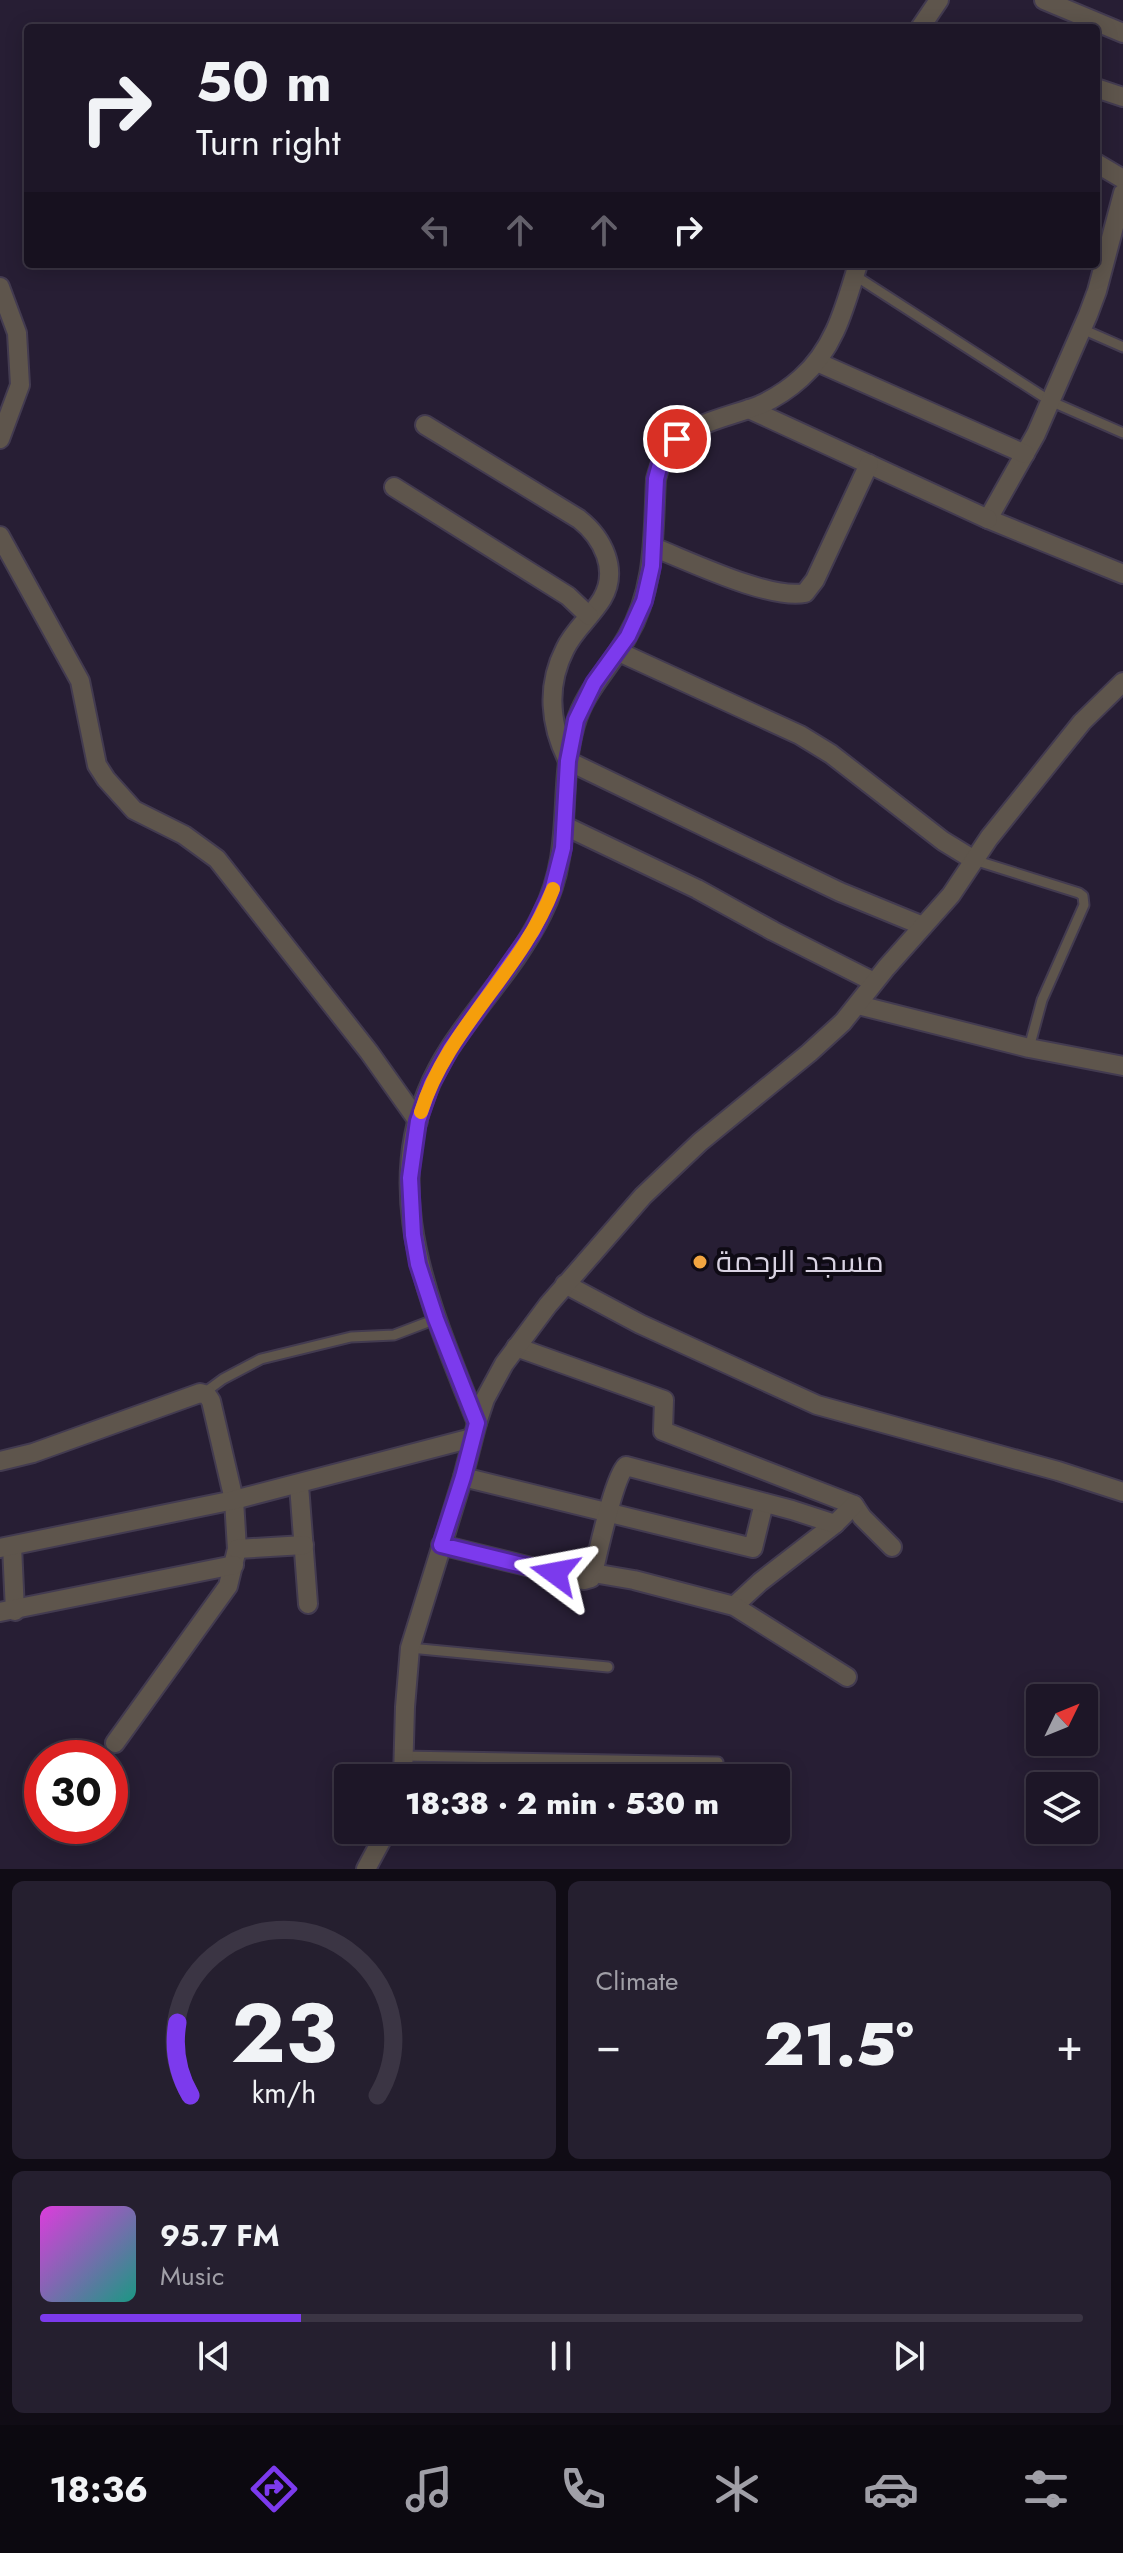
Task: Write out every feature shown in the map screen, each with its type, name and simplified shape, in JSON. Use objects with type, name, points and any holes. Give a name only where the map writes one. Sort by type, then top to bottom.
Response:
[{"type":"street","points":[[923,24],[939,0]]},
{"type":"street","points":[[1044,0],[1123,33]]},
{"type":"street","points":[[1100,89],[1123,97]]},
{"type":"street","points":[[1100,165],[1123,179]]},
{"type":"street","points":[[988,519],[1025,454],[1082,329],[1097,291],[1123,193]]},
{"type":"street","points":[[474,1430],[418,1264],[410,1178],[418,1121],[431,1084],[450,1049],[521,950],[544,911],[558,870],[565,826],[568,761],[576,720],[594,683],[619,652],[649,584],[656,479],[660,464],[667,451],[689,431],[778,396],[817,362],[839,326],[856,270]]},
{"type":"street","points":[[0,287],[17,333],[20,385],[0,439]]},
{"type":"street","points":[[817,362],[1025,454]]},
{"type":"street","points":[[749,409],[988,519],[1123,574]]},
{"type":"street","points":[[425,425],[579,519],[596,535],[607,557],[609,580],[601,599],[561,657],[553,696],[555,729],[568,761],[840,892],[923,926]]},
{"type":"street","points":[[653,547],[755,586],[791,594],[805,593],[815,580],[869,464]]},
{"type":"street","points":[[394,487],[560,591],[589,616]]},
{"type":"street","points":[[0,536],[80,681],[97,765],[106,779],[134,810],[193,840],[217,859],[369,1052],[418,1121]]},
{"type":"street","points":[[619,652],[800,735],[843,763],[943,841],[974,860]]},
{"type":"street","points":[[403,1764],[410,1648],[463,1477],[474,1430],[494,1381],[516,1347],[616,1225],[671,1169],[826,1038],[858,1005],[874,982],[951,895],[974,860],[1082,722],[1119,691]]},
{"type":"street","points":[[565,826],[697,889],[874,982]]},
{"type":"street","points":[[858,1005],[1029,1048],[1123,1066]]},
{"type":"street","points":[[565,1284],[640,1324],[817,1405],[1058,1471],[1123,1492]]},
{"type":"street","points":[[516,1347],[664,1400],[663,1431],[854,1505],[892,1547]]},
{"type":"street","points":[[0,1461],[33,1453],[204,1393],[209,1397],[234,1500],[235,1557],[228,1586],[117,1740]]},
{"type":"street","points":[[304,1545],[235,1557],[8,1612],[6,1547],[299,1485],[474,1430]]},
{"type":"street","points":[[441,1545],[584,1580],[591,1578],[621,1470],[626,1466],[835,1524]]},
{"type":"street","points":[[463,1477],[753,1548]]},
{"type":"street","points":[[299,1485],[308,1604]]},
{"type":"street","points":[[760,1582],[751,1568],[764,1503]]},
{"type":"street","points":[[734,1606],[854,1505]]},
{"type":"street","points":[[593,1573],[634,1580],[734,1606],[847,1677]]},
{"type":"street","points":[[366,1869],[379,1844]]},
{"type":"lane","points":[[856,270],[1050,401],[1123,433]]},
{"type":"lane","points":[[1082,329],[1123,347]]},
{"type":"lane","points":[[974,860],[1079,893],[1084,900],[1042,1000],[1029,1048]]},
{"type":"lane","points":[[204,1393],[261,1359],[351,1337],[394,1335],[436,1319]]},
{"type":"lane","points":[[410,1648],[608,1667]]},
{"type":"lane","points":[[403,1756],[718,1762]]},
{"type":"slow traffic","points":[[421,1112],[431,1084],[450,1049],[521,950],[553,889]]},
{"type":"place","name":"مسجد الرحمة","points":[[700,1262]]},
{"type":"route","points":[[555,1573],[441,1545],[477,1423],[418,1264],[411,1207],[413,1149],[424,1102],[440,1066],[521,950],[552,891],[563,848],[568,761],[576,720],[594,683],[619,652],[644,601],[652,566],[656,479],[660,464],[677,439]]}]
